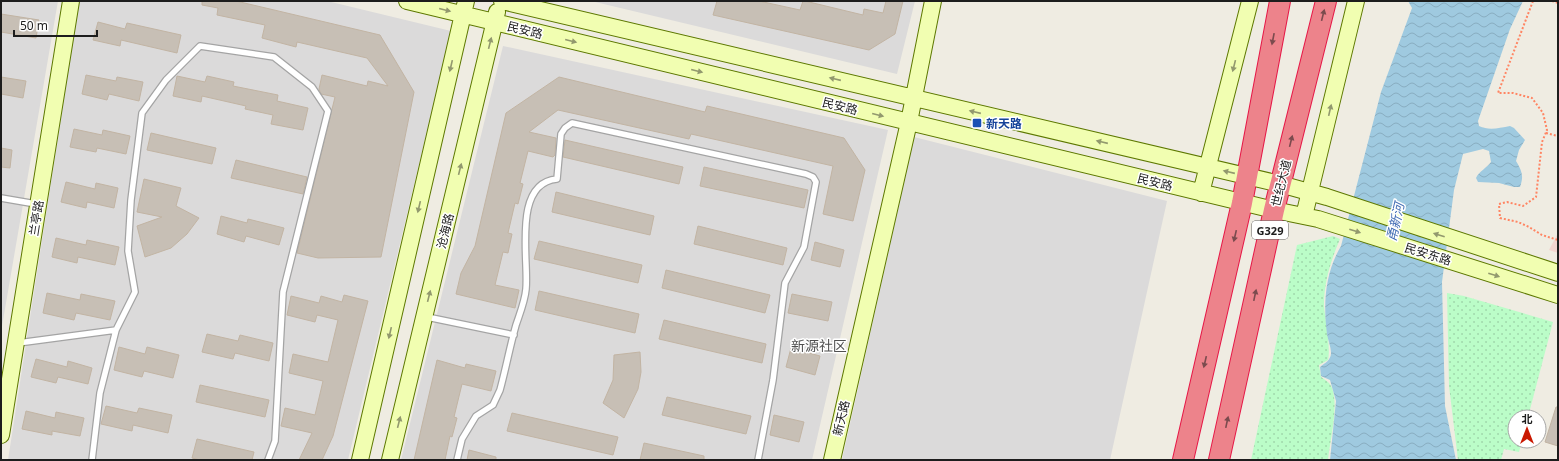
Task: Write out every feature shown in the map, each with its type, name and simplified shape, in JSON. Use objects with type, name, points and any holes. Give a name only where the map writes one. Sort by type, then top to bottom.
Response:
[{"type":"highway","name":"G329","points":[[1183,460],[1242,203],[1280,1]]},
{"type":"highway","name":"世纪大道","points":[[1219,460],[1280,184],[1326,1]]},
{"type":"main road","name":"兰亭路","points":[[1,435],[71,1]]},
{"type":"main road","name":"民安路","points":[[407,1],[465,8],[495,22],[1274,210]]},
{"type":"main road","name":"沧海路","points":[[390,460],[499,1]]},
{"type":"main road","name":"民安路","points":[[502,1],[1280,184]]},
{"type":"main road","name":"新天路","points":[[832,460],[909,122],[933,1]]},
{"type":"main road","points":[[1201,193],[1250,1]]},
{"type":"main road","points":[[1311,218],[1310,193],[1356,1]]},
{"type":"main road","points":[[360,460],[465,8]]},
{"type":"main road","name":"民安东路","points":[[1280,184],[1327,197],[1558,273]]},
{"type":"main road","name":"民安东路","points":[[1274,210],[1311,218],[1558,295]]},
{"type":"lane","points":[[92,460],[100,393],[116,330],[135,292],[129,244],[131,200],[142,113],[166,80],[200,46],[274,57],[312,86],[328,111],[283,292],[275,441],[268,460]]},
{"type":"lane","points":[[457,460],[462,439],[476,416],[493,405],[500,390],[526,290],[525,232],[530,202],[540,185],[549,180],[557,179],[562,134],[565,128],[572,124],[813,177],[816,182],[804,247],[785,283],[774,380],[758,460]]},
{"type":"lane","points":[[1,198],[38,204]]},
{"type":"lane","points":[[424,316],[514,335]]},
{"type":"lane","points":[[16,343],[116,330]]},
{"type":"path","points":[[1533,1],[1498,93],[1513,93],[1532,98],[1543,113],[1547,130],[1542,142],[1536,197],[1523,206],[1507,202],[1498,204],[1500,218],[1518,222],[1529,227],[1542,236],[1558,240]]},
{"type":"path","points":[[1552,1],[1558,3]]},
{"type":"path","points":[[1546,133],[1558,136]]},
{"type":"shaded area","points":[[1,1],[58,1],[1,332]]},
{"type":"shaded area","points":[[79,1],[327,1],[451,31],[348,460],[8,460]]},
{"type":"shaded area","points":[[591,1],[915,1],[897,74]]},
{"type":"shaded area","points":[[503,46],[888,130],[812,460],[401,460]]},
{"type":"shaded area","points":[[914,137],[1167,201],[1110,460],[842,460]]},
{"type":"shaded area","points":[[1558,233],[1558,253],[1549,250]]},
{"type":"green space","points":[[1333,236],[1340,239],[1329,271],[1324,296],[1329,355],[1328,360],[1319,365],[1321,377],[1330,384],[1332,388],[1335,404],[1328,460],[1251,460],[1297,245]]},
{"type":"green space","points":[[1447,293],[1464,296],[1553,322],[1530,409],[1507,409],[1507,449],[1520,449],[1519,452],[1504,449],[1501,460],[1458,460],[1449,386]]},
{"type":"water","name":"甬新河","points":[[1408,1],[1523,1],[1510,29],[1478,121],[1479,126],[1483,128],[1494,129],[1510,126],[1514,128],[1525,140],[1519,150],[1516,161],[1521,171],[1522,180],[1520,187],[1499,183],[1478,182],[1476,178],[1477,176],[1491,162],[1489,151],[1483,149],[1463,154],[1454,190],[1442,282],[1445,406],[1456,460],[1330,460],[1336,401],[1330,380],[1321,376],[1320,367],[1326,363],[1331,355],[1325,311],[1326,288],[1328,278],[1341,246],[1381,92],[1412,8]]},
{"type":"building","points":[[202,1],[236,1],[380,35],[414,92],[381,257],[318,258],[297,253],[335,97],[321,94],[319,89],[322,75],[367,86],[368,81],[388,86],[367,58],[297,42],[296,47],[262,38],[265,25],[217,15],[218,8],[202,5]]},
{"type":"building","points":[[717,1],[759,1],[800,10],[803,1],[805,1],[863,15],[864,9],[883,13],[886,1],[903,1],[895,34],[869,50],[713,15]]},
{"type":"building","points":[[1,14],[39,20],[36,38],[1,32]]},
{"type":"building","points":[[98,22],[125,29],[127,23],[181,35],[177,53],[121,40],[120,46],[93,40]]},
{"type":"building","points":[[86,75],[116,81],[117,77],[143,82],[139,101],[109,94],[107,100],[82,94]]},
{"type":"building","points":[[177,76],[205,82],[207,76],[234,82],[233,86],[278,95],[277,101],[308,108],[303,130],[271,124],[273,115],[245,109],[246,106],[202,96],[201,102],[173,96]]},
{"type":"building","points":[[1,77],[26,81],[23,98],[1,94]]},
{"type":"building","points":[[559,77],[705,112],[707,106],[844,138],[865,170],[853,221],[823,214],[833,166],[691,134],[689,139],[558,110],[529,132],[556,138],[555,155],[553,157],[528,151],[520,183],[523,184],[518,204],[515,203],[508,233],[512,234],[508,253],[503,252],[495,285],[519,290],[515,308],[456,294],[461,273],[475,246],[506,113]]},
{"type":"building","points":[[74,129],[102,135],[103,130],[130,136],[126,154],[97,148],[96,152],[70,147]]},
{"type":"building","points":[[151,133],[216,148],[212,164],[147,150]]},
{"type":"building","points":[[565,140],[683,167],[679,184],[563,157]]},
{"type":"building","points":[[1,148],[12,150],[10,168],[1,167]]},
{"type":"building","points":[[236,160],[307,177],[303,194],[231,178]]},
{"type":"building","points":[[704,167],[808,190],[804,208],[700,186]]},
{"type":"building","points":[[144,179],[181,188],[176,206],[199,218],[187,234],[171,248],[145,257],[137,226],[162,217],[137,212]]},
{"type":"building","points":[[66,182],[95,189],[96,183],[118,188],[114,208],[87,202],[86,208],[61,202]]},
{"type":"building","points":[[556,192],[654,216],[650,235],[552,212]]},
{"type":"building","points":[[221,216],[247,223],[248,219],[284,228],[279,245],[246,236],[244,242],[217,234]]},
{"type":"building","points":[[698,226],[787,248],[783,265],[694,244]]},
{"type":"building","points":[[56,238],[86,245],[87,240],[119,247],[115,265],[78,257],[77,263],[52,257]]},
{"type":"building","points":[[539,241],[642,265],[638,283],[534,259]]},
{"type":"building","points":[[815,242],[844,250],[840,267],[811,260]]},
{"type":"building","points":[[666,270],[770,295],[765,313],[662,288]]},
{"type":"building","points":[[539,291],[639,314],[635,333],[535,310]]},
{"type":"building","points":[[47,293],[80,300],[81,294],[115,301],[110,320],[76,313],[74,320],[43,313]]},
{"type":"building","points":[[792,294],[832,302],[828,321],[788,313]]},
{"type":"building","points":[[344,295],[368,301],[333,436],[322,460],[299,460],[312,433],[281,426],[285,408],[315,415],[323,381],[289,373],[293,354],[328,362],[338,320],[317,315],[315,322],[287,315],[291,296],[319,303],[321,296],[342,302]]},
{"type":"building","points":[[664,320],[766,344],[762,363],[659,339]]},
{"type":"building","points":[[207,334],[238,341],[240,335],[273,343],[269,361],[235,353],[233,359],[202,352]]},
{"type":"building","points":[[119,347],[145,354],[147,347],[179,355],[173,378],[144,371],[142,377],[114,370]]},
{"type":"building","points":[[791,348],[820,356],[815,375],[786,367]]},
{"type":"building","points":[[640,352],[641,372],[638,389],[624,418],[603,403],[613,380],[614,355]]},
{"type":"building","points":[[36,359],[67,367],[68,361],[92,368],[88,384],[58,377],[56,383],[31,377]]},
{"type":"building","points":[[437,360],[465,368],[466,364],[496,371],[491,391],[462,384],[454,417],[457,418],[452,437],[450,436],[445,460],[414,460]]},
{"type":"building","points":[[200,385],[269,400],[265,417],[196,402]]},
{"type":"building","points":[[667,397],[751,416],[746,434],[662,415]]},
{"type":"building","points":[[106,406],[137,413],[139,408],[172,415],[168,433],[133,425],[132,431],[101,424]]},
{"type":"building","points":[[1556,407],[1558,407],[1558,446],[1547,443],[1547,436]]},
{"type":"building","points":[[26,411],[55,418],[56,412],[84,418],[80,436],[52,431],[52,435],[22,429]]},
{"type":"building","points":[[512,413],[618,437],[613,455],[507,431]]},
{"type":"building","points":[[774,415],[804,422],[799,442],[770,435]]},
{"type":"building","points":[[197,439],[254,452],[252,460],[200,460],[192,458]]},
{"type":"building","points":[[644,443],[704,456],[704,460],[640,460]]},
{"type":"building","points":[[469,450],[496,457],[496,460],[467,460]]},
{"type":"place","name":"新天路","points":[[977,123]]},
{"type":"district","name":"新源社区","points":[[819,345]]}]
